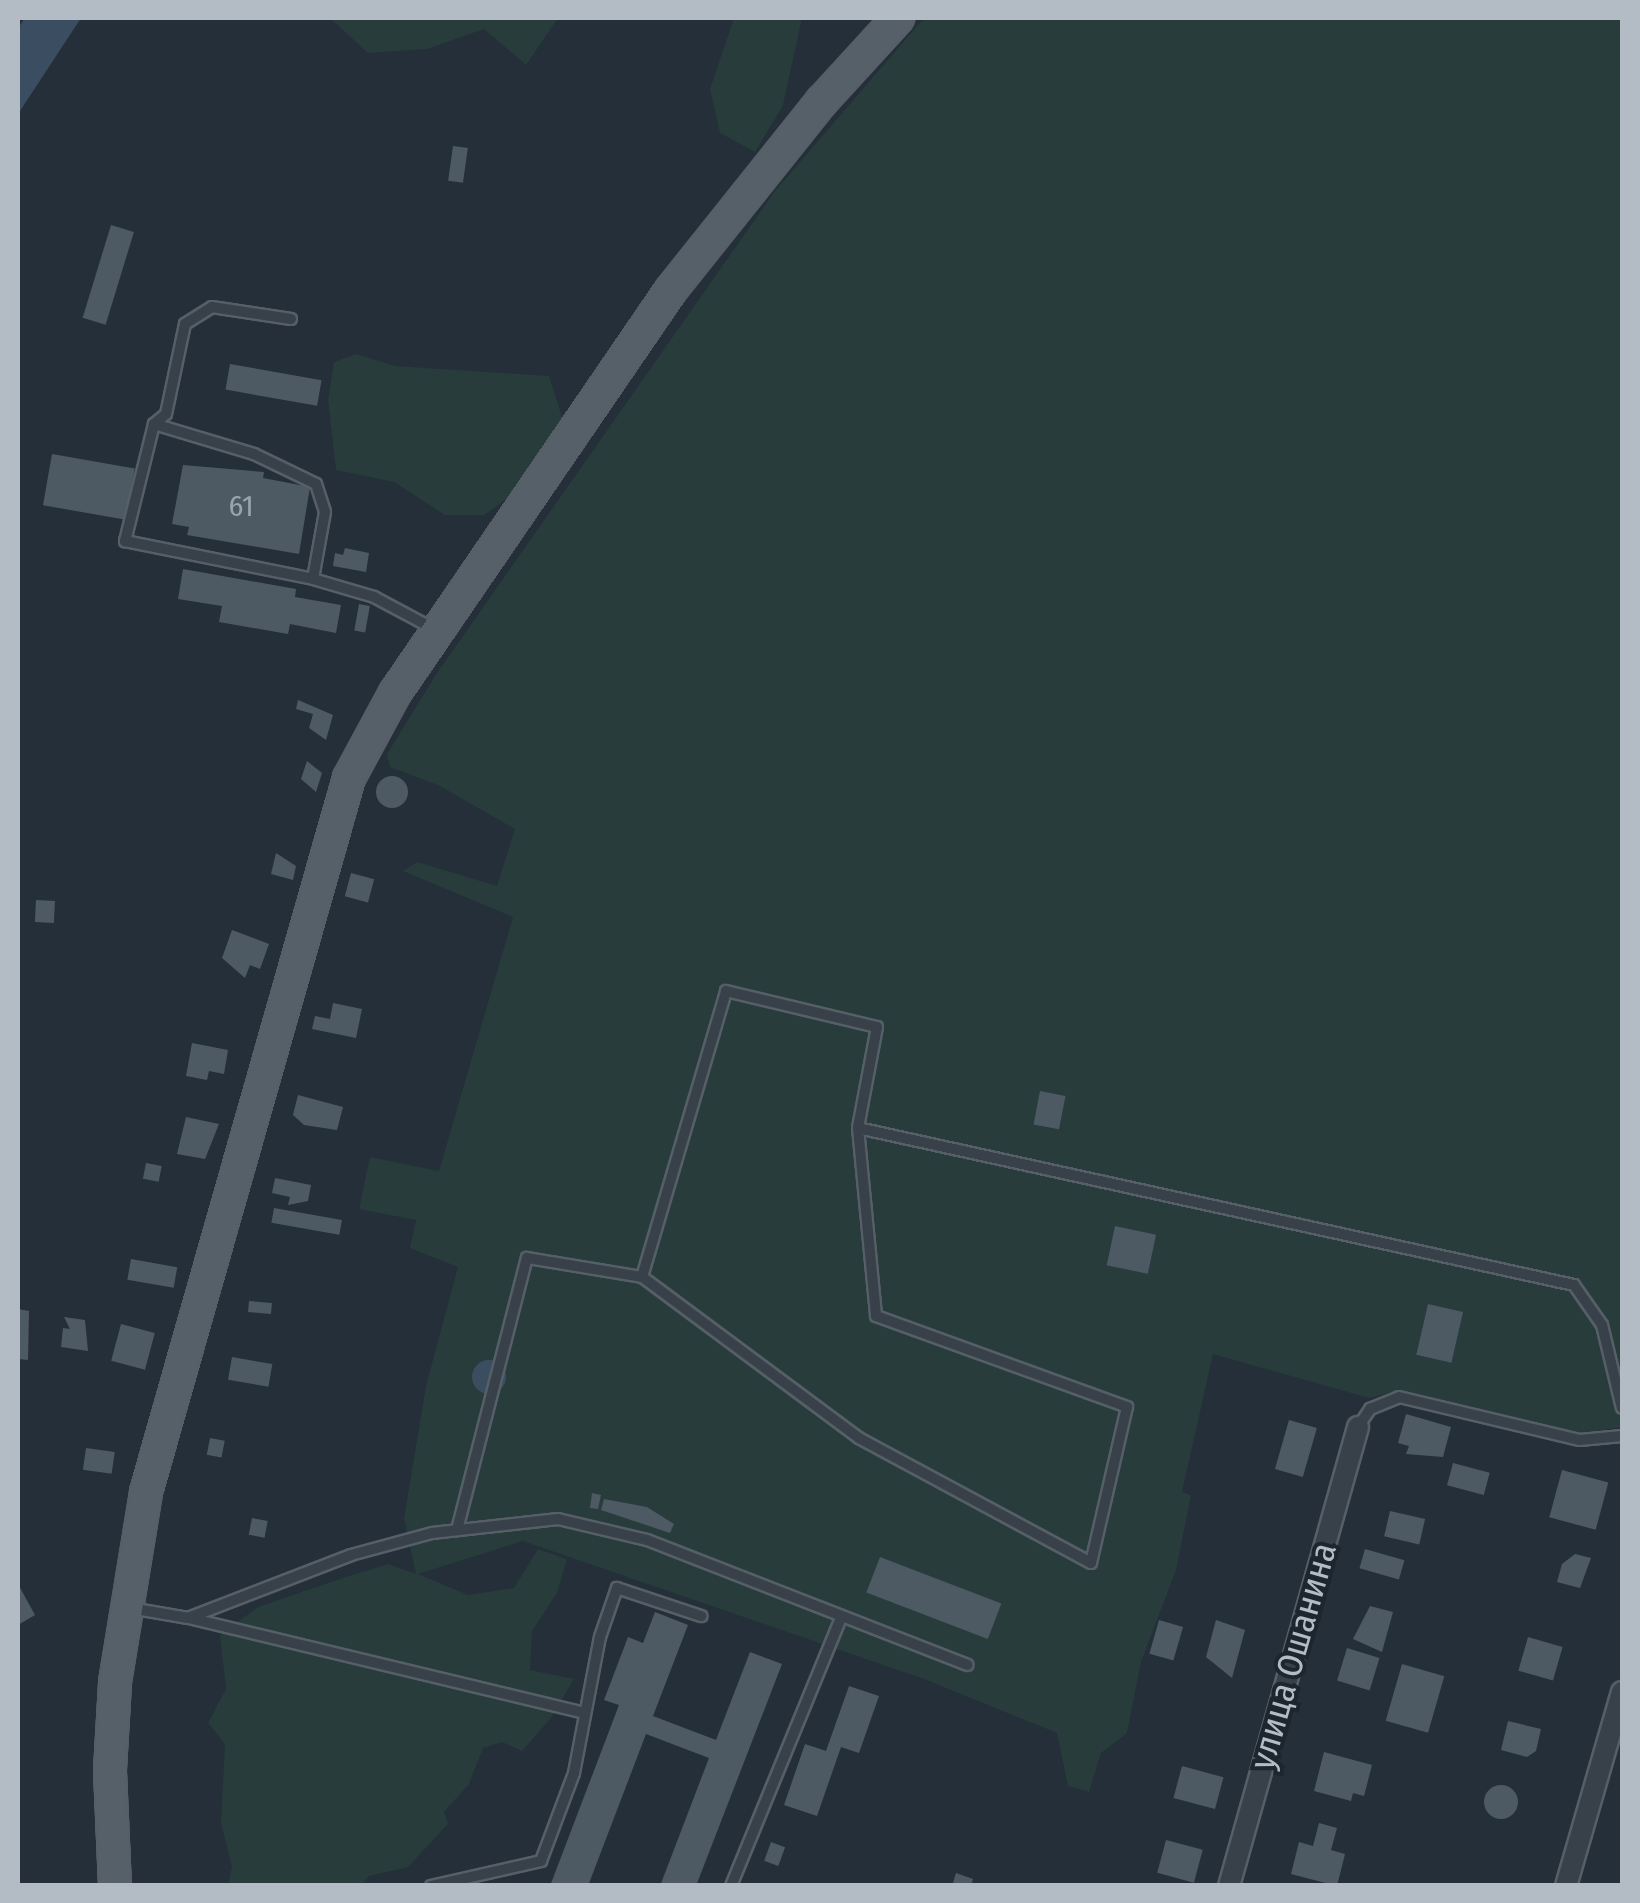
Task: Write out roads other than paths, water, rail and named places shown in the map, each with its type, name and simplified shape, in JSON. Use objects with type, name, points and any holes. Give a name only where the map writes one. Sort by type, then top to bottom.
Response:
[{"type":"main road","points":[[115,1886],[110,1770],[124,1608],[146,1492],[342,798],[395,694],[671,290],[822,100],[898,18]]},
{"type":"street","name":"улица Ошанина","points":[[1229,1886],[1358,1427]]},
{"type":"street","points":[[1566,1886],[1622,1692]]},
{"type":"lane","points":[[290,319],[223,307],[192,316],[180,335],[166,414],[154,424],[125,541],[313,578],[374,597],[437,631]]},
{"type":"lane","points":[[154,424],[254,454],[316,484],[325,512],[313,578]]},
{"type":"lane","points":[[457,1530],[527,1258],[642,1277],[860,1438],[1092,1563],[1127,1408],[876,1316],[858,1128],[877,1027],[726,991],[642,1277]]},
{"type":"lane","points":[[858,1128],[1574,1285],[1602,1325],[1622,1408]]},
{"type":"lane","points":[[1358,1427],[1370,1408],[1400,1397],[1580,1440],[1622,1436]]},
{"type":"lane","points":[[188,1618],[351,1555],[457,1530],[558,1519],[599,1526],[968,1665]]},
{"type":"lane","points":[[431,1886],[541,1861],[571,1784],[617,1588],[701,1616]]},
{"type":"lane","points":[[124,1608],[188,1618],[585,1714]]},
{"type":"lane","points":[[730,1886],[842,1618]]},
{"type":"water","points":[[25,18],[81,18],[18,114],[18,28]]},
{"type":"water","points":[[489,1360],[501,1365],[506,1377],[501,1389],[489,1394],[477,1389],[472,1377],[477,1365]]}]
